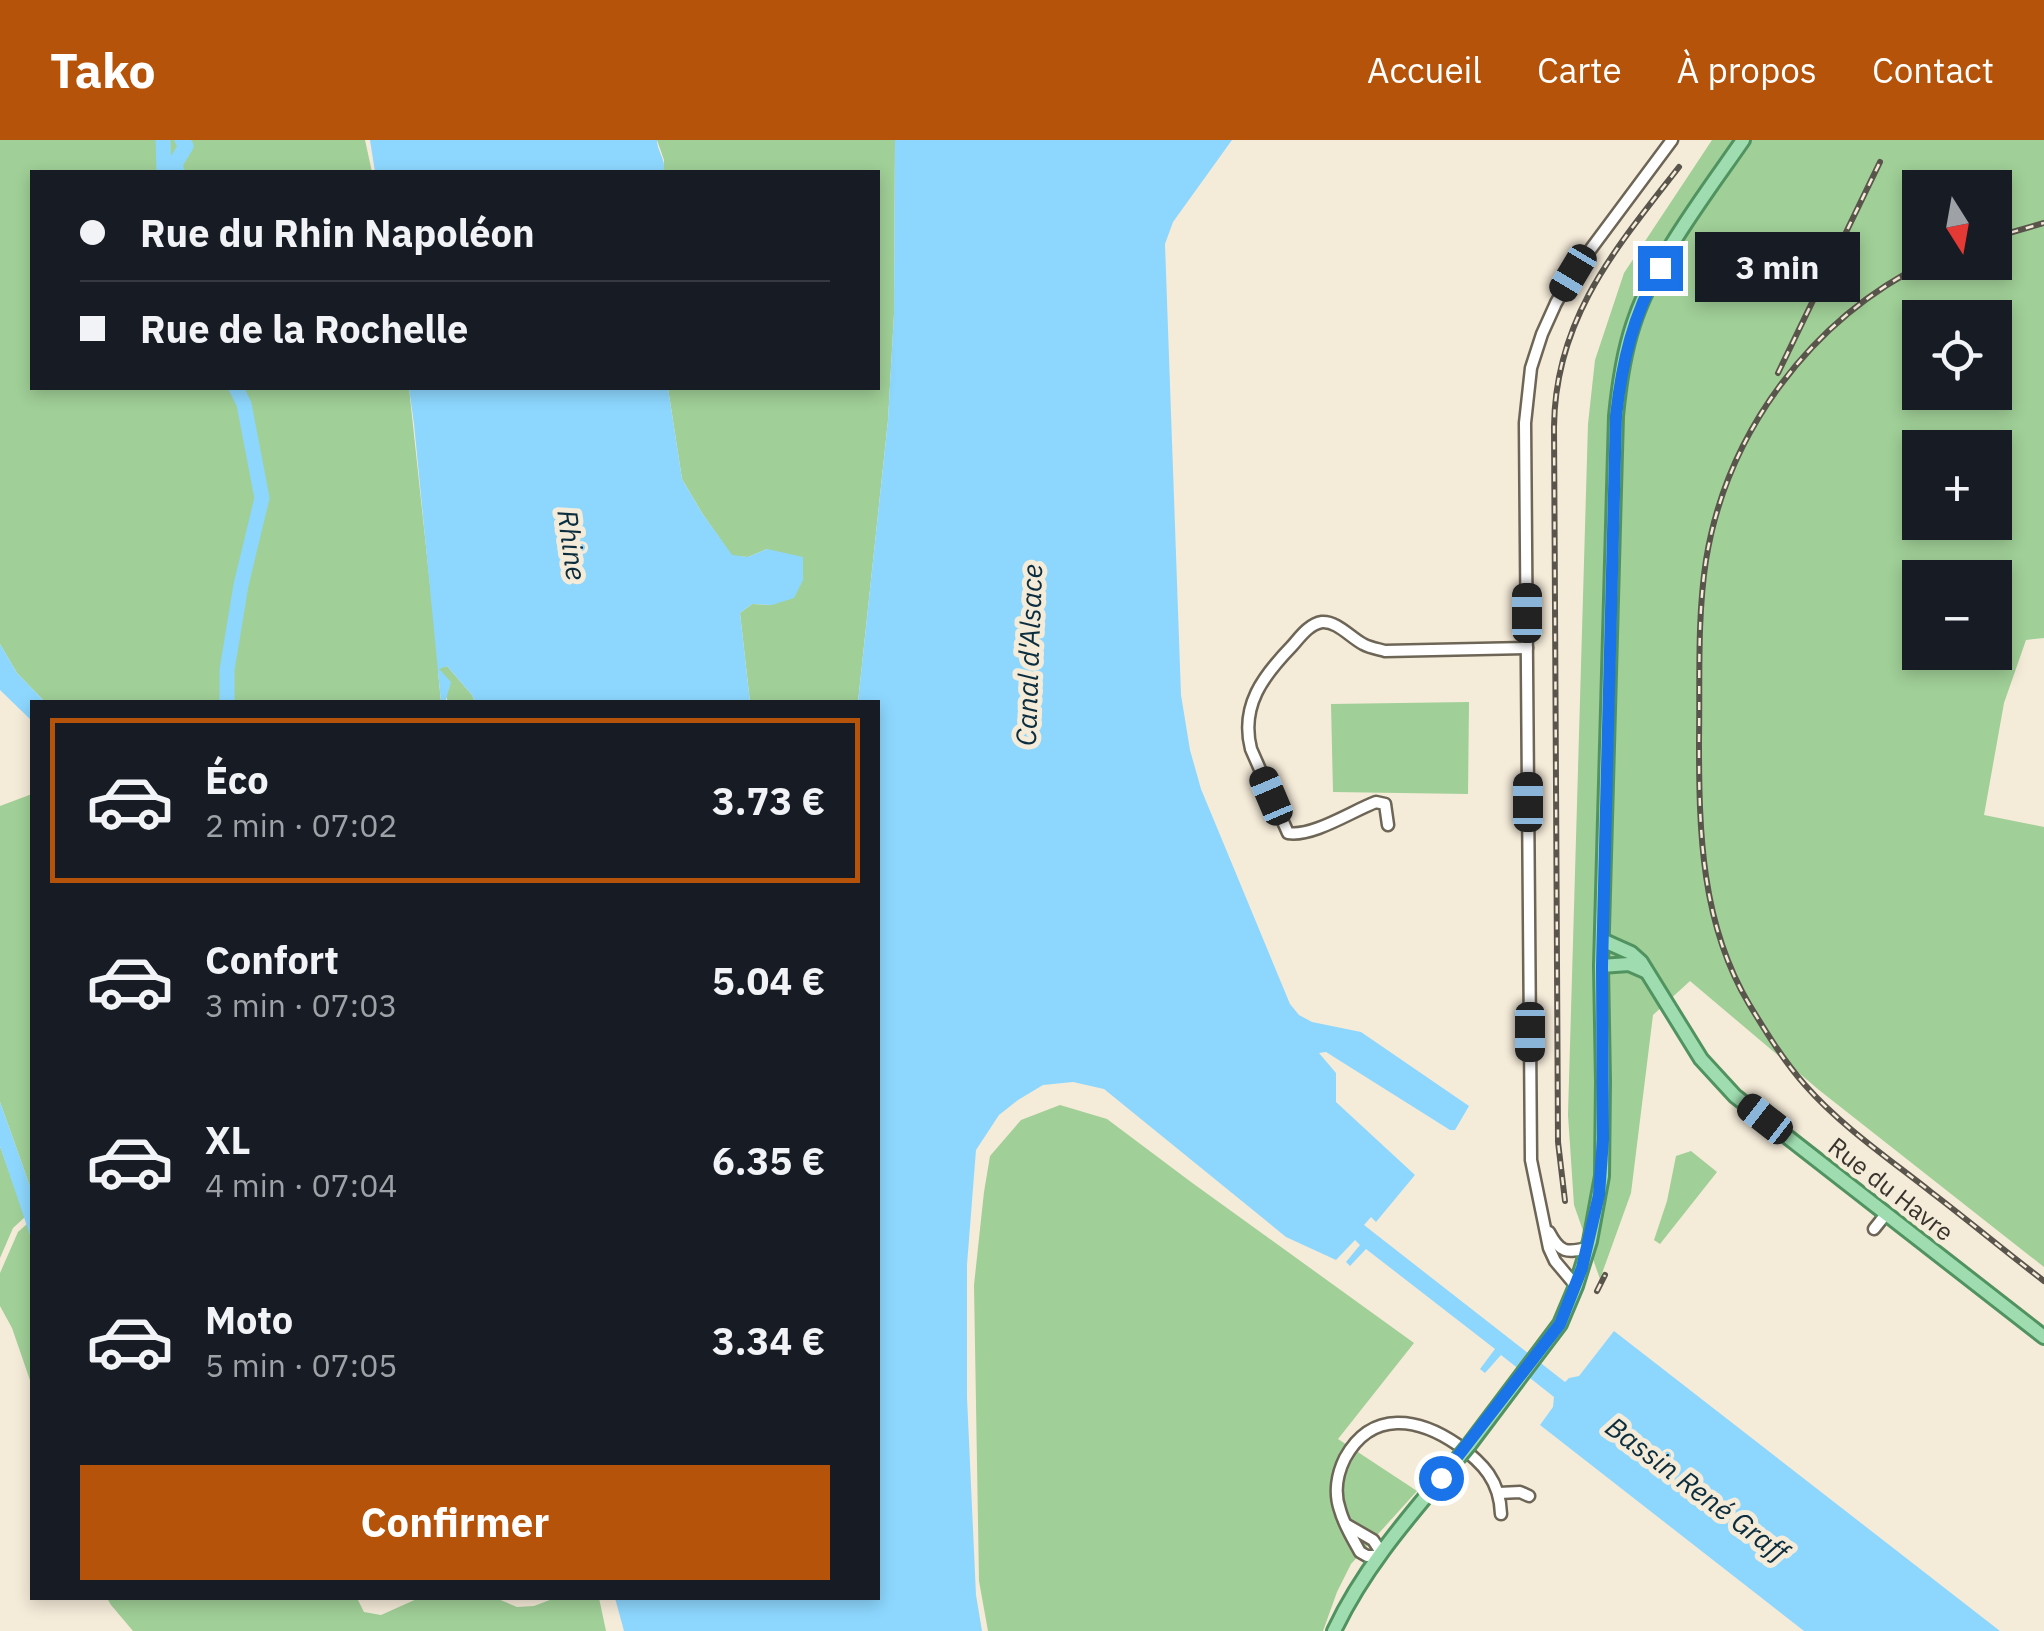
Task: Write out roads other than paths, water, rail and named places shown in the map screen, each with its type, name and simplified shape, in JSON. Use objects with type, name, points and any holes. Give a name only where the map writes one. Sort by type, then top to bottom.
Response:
[{"type":"main road","points":[[1334,1631],[1378,1549],[1469,1445],[1560,1324],[1582,1268],[1602,1161],[1602,940],[1620,383],[1634,322],[1650,286],[1742,140]]},
{"type":"main road","name":"Rue du Havre","points":[[1602,940],[1631,953],[1648,972],[1690,1042],[1722,1084],[2044,1337]]},
{"type":"main road","points":[[1602,966],[1629,964],[1648,972]]},
{"type":"street","points":[[1576,1286],[1552,1254],[1533,1176],[1531,1148],[1525,423],[1531,368],[1556,303],[1573,273],[1672,140]]},
{"type":"street","points":[[1388,825],[1385,804],[1376,802],[1313,830],[1288,833],[1248,738],[1248,717],[1258,684],[1310,627],[1320,622],[1334,624],[1364,645],[1385,651],[1528,648]]},
{"type":"street","points":[[1874,1229],[1886,1214]]},
{"type":"street","points":[[1545,1226],[1564,1251],[1584,1247]]},
{"type":"street","points":[[1353,1594],[1361,1573],[1360,1552],[1339,1508],[1341,1467],[1360,1438],[1384,1425],[1415,1424],[1440,1432],[1495,1482],[1501,1514]]},
{"type":"street","points":[[1499,1493],[1520,1492],[1530,1496]]},
{"type":"street","points":[[1347,1525],[1378,1549],[1366,1556],[1360,1552]]},
{"type":"water","points":[[370,140],[657,140],[664,168],[664,170],[375,170]]},
{"type":"water","points":[[895,140],[1232,140],[1173,222],[1165,244],[1181,695],[1190,750],[1201,789],[1290,1004],[1312,1022],[1361,1032],[1469,1106],[1455,1130],[1450,1130],[1326,1052],[1319,1053],[1336,1073],[1336,1102],[1415,1175],[1376,1222],[1371,1217],[1364,1225],[1565,1382],[1579,1376],[1614,1331],[2000,1631],[1804,1631],[1540,1425],[1553,1407],[1554,1397],[1501,1355],[1485,1373],[1480,1369],[1495,1349],[1366,1249],[1350,1266],[1346,1262],[1360,1245],[1355,1240],[1336,1260],[1286,1237],[1104,1089],[1073,1082],[1043,1085],[1018,1100],[999,1115],[976,1150],[967,1265],[967,1397],[976,1595],[982,1631],[624,1631],[616,1600],[880,1600],[880,700],[858,700],[888,420],[894,314]]},
{"type":"water","name":"Rhine","points":[[409,390],[668,390],[682,479],[732,555],[748,557],[767,549],[803,557],[803,580],[794,598],[772,605],[752,604],[740,613],[750,700],[474,700],[447,666],[439,669],[451,682],[446,700],[441,700]]},
{"type":"water","points":[[0,644],[17,673],[43,700],[30,700],[30,719],[0,690]]},
{"type":"water","points":[[0,1102],[30,1186],[30,1235],[0,1146]]},
{"type":"waterway","points":[[163,140],[164,170]]},
{"type":"waterway","points":[[176,170],[175,164],[186,146],[182,140]]},
{"type":"waterway","points":[[227,700],[227,670],[241,585],[262,498],[244,404],[237,390]]},
{"type":"railway","points":[[1778,373],[1880,162]]},
{"type":"railway","points":[[1565,1201],[1558,1142],[1554,427],[1557,388],[1577,318],[1593,287],[1633,226],[1679,167]]},
{"type":"railway","points":[[2012,232],[2044,223]]},
{"type":"railway","points":[[1902,277],[1847,315],[1781,384],[1733,467],[1717,513],[1701,605],[1700,809],[1706,876],[1721,942],[1733,973],[1789,1066],[1849,1128],[2044,1281]]},
{"type":"railway","points":[[1597,1291],[1605,1275]]},
{"type":"water label","name":"Canal d'Alsace","points":[[1029,655]]},
{"type":"water label","name":"Bassin René Graff","points":[[1697,1489]]}]
